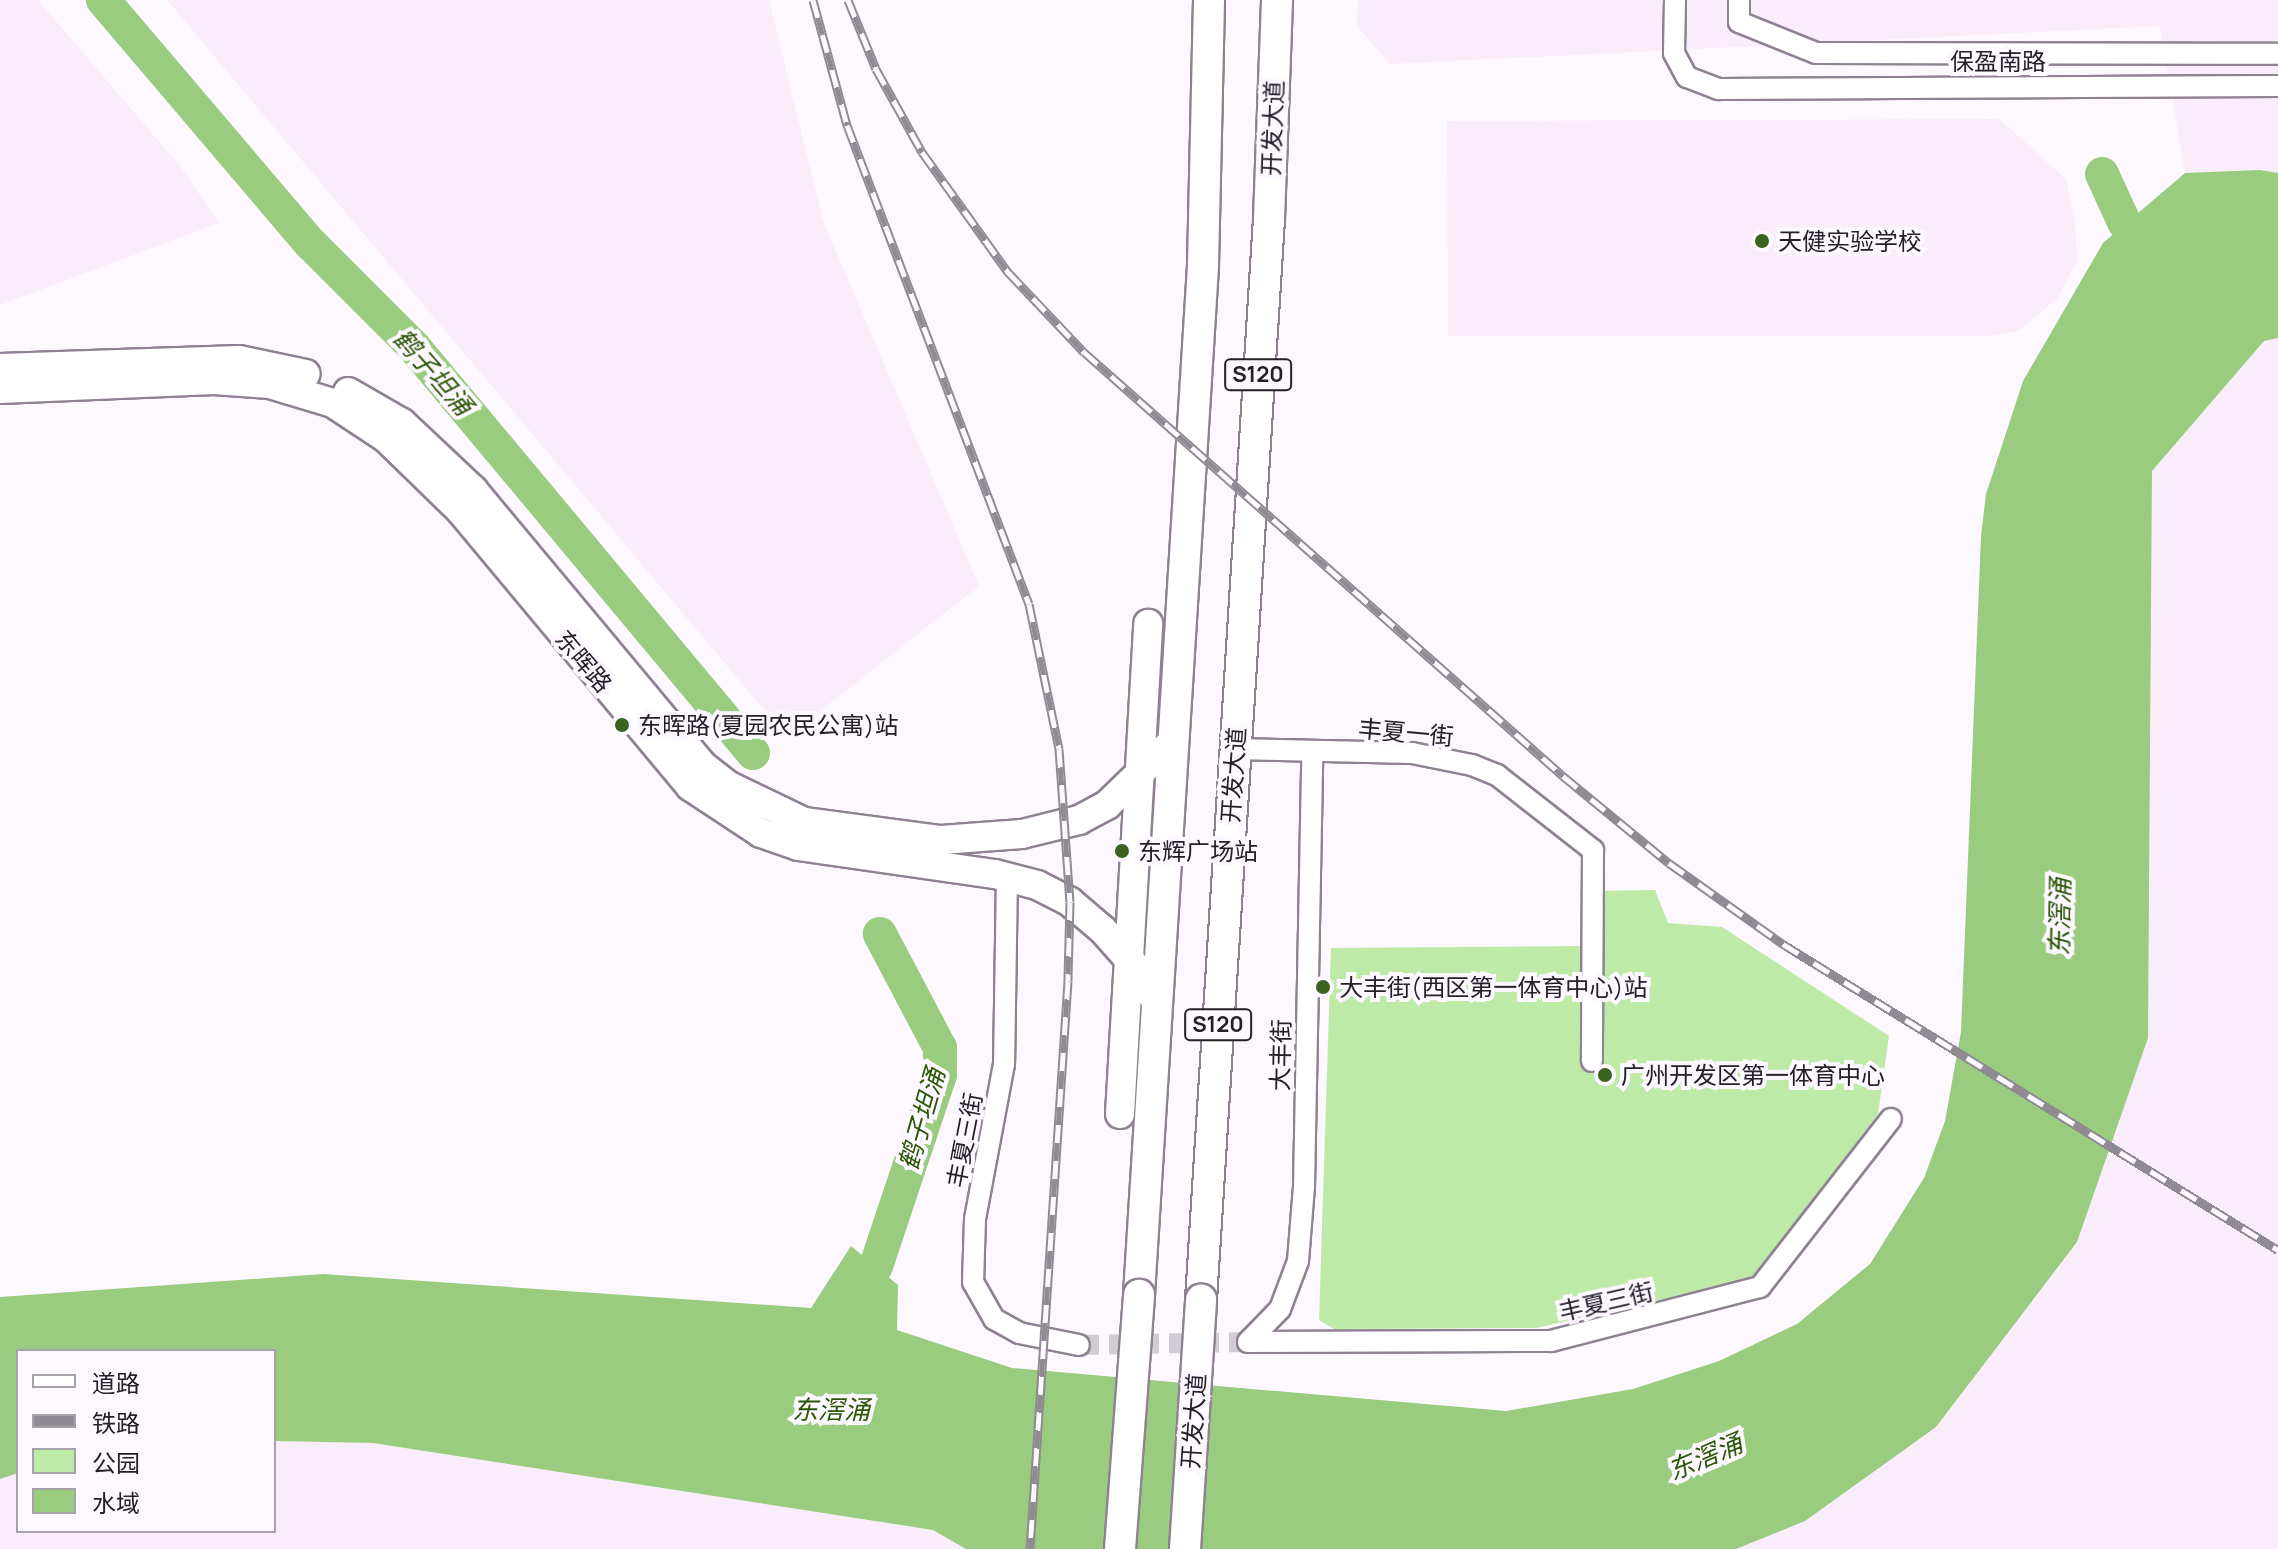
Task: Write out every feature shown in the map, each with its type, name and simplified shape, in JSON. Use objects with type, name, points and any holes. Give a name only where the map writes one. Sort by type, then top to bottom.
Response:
[{"type":"main road","name":"S120","points":[[1120,1549],[1139,1295],[1154,999],[1203,265],[1209,0]]},
{"type":"main road","name":"开发大道","points":[[1185,1549],[1269,219],[1277,0]]},
{"type":"street","name":"保盈南路","points":[[1675,0],[1674,53],[1687,77],[1719,89],[2278,86]]},
{"type":"street","name":"保盈南路","points":[[1739,0],[1739,22],[1778,41],[1816,53],[2278,54]]},
{"type":"street","name":"东晖路","points":[[0,368],[239,360],[297,371],[374,405],[435,451],[473,490],[702,765],[729,786],[804,822],[941,840],[1022,834],[1079,820],[1138,781],[1171,743]]},
{"type":"street","name":"东晖路","points":[[0,389],[214,380],[270,384],[333,403],[422,470],[690,786],[761,833],[798,846],[1007,876],[1070,902],[1129,958],[1154,999]]},
{"type":"street","points":[[1120,1114],[1148,624]]},
{"type":"street","name":"丰夏一街","points":[[1235,749],[1412,753],[1472,765],[1497,775],[1593,850],[1592,1061]]},
{"type":"street","name":"大丰街","points":[[1248,1342],[1280,1309],[1300,1248],[1312,753]]},
{"type":"street","name":"丰夏三街","points":[[1007,876],[1004,1064],[975,1219],[973,1282],[994,1319],[1019,1333],[1079,1345]]},
{"type":"street","name":"丰夏三街","points":[[1248,1342],[1551,1341],[1760,1287],[1891,1119]]},
{"type":"shaded area","points":[[0,0],[38,0],[180,166],[219,223],[0,305]]},
{"type":"shaded area","points":[[167,0],[769,0],[823,221],[979,586],[787,737]]},
{"type":"shaded area","points":[[1358,0],[2278,0],[2278,1549],[1736,1549],[1805,1521],[2148,1038],[2152,471],[2264,341],[2185,173],[2160,26],[1390,64],[1357,26]]},
{"type":"shaded area","name":"天健实验学校","points":[[1999,119],[2066,179],[2075,222],[2077,260],[2058,298],[2018,331],[1991,336],[1448,336],[1447,121]]},
{"type":"shaded area","points":[[276,1441],[373,1443],[933,1530],[966,1549],[0,1549],[0,1479],[16,1474],[16,1533],[276,1533]]},
{"type":"green space","name":"广州开发区第一体育中心","points":[[1655,890],[1668,923],[1722,927],[1889,1036],[1878,1114],[1756,1278],[1536,1328],[1334,1329],[1319,1320],[1331,948],[1585,946],[1587,891]]},
{"type":"water","name":"东滘涌","points":[[2260,170],[2278,173],[2278,338],[2264,341],[2152,471],[2148,1038],[2077,1242],[1936,1427],[1805,1521],[1736,1549],[966,1549],[933,1530],[373,1443],[276,1441],[276,1349],[16,1349],[16,1474],[0,1479],[0,1297],[323,1274],[811,1308],[851,1246],[898,1285],[897,1330],[1012,1368],[1506,1411],[1633,1389],[1719,1361],[1797,1324],[1870,1264],[1924,1178],[1945,1121],[1961,1032],[1981,536],[1986,494],[2023,381],[2103,243],[2185,173]]},
{"type":"waterway","name":"鹤子坦涌","points":[[103,0],[311,244],[414,347],[753,753]]},
{"type":"waterway","points":[[2102,174],[2124,222]]},
{"type":"waterway","name":"鹤子坦涌","points":[[876,1266],[940,1075],[940,1048],[880,934]]},
{"type":"tunnel","points":[[1079,1345],[1248,1342]]},
{"type":"railway","points":[[813,0],[847,125],[1029,604],[1059,749],[1070,902],[1068,981],[1030,1549]]},
{"type":"railway","points":[[848,0],[876,69],[922,152],[1008,272],[1084,352],[1563,776],[1669,863],[1783,944],[2278,1250]]},
{"type":"place","name":"天健实验学校","points":[[1762,241]]},
{"type":"place","name":"东晖路(夏园农民公寓)站","points":[[622,725]]},
{"type":"place","name":"东辉广场站","points":[[1122,851]]},
{"type":"place","name":"大丰街(西区第一体育中心)站","points":[[1323,987]]},
{"type":"place","name":"广州开发区第一体育中心","points":[[1605,1075]]}]
